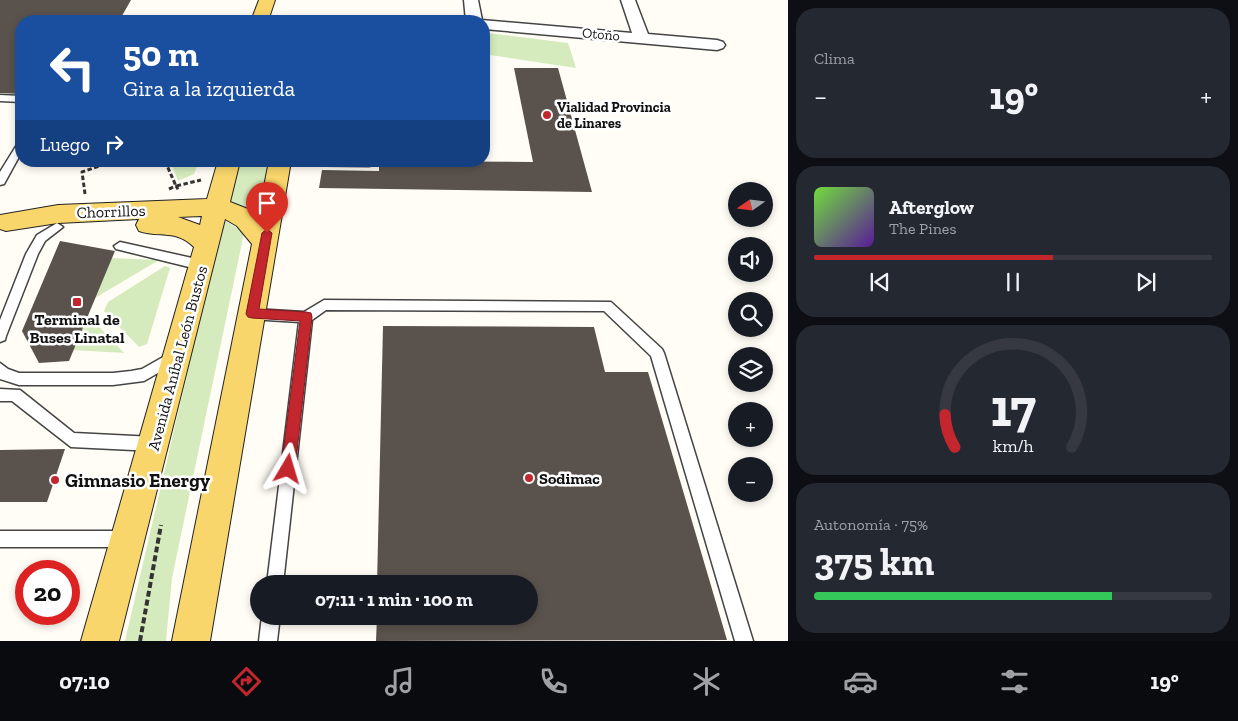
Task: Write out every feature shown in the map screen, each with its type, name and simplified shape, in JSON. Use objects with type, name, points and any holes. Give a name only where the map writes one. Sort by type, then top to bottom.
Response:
[{"type":"main road","points":[[262,15],[267,0]]},
{"type":"main road","points":[[276,15],[279,0]]},
{"type":"main road","name":"Avenida Aníbal León Bustos","points":[[100,641],[228,167]]},
{"type":"main road","points":[[191,641],[279,167]]},
{"type":"main road","name":"Chorrillos","points":[[3,222],[58,214],[217,208],[236,212],[245,218],[258,231],[265,245]]},
{"type":"main road","name":"Chorrillos","points":[[3,222],[56,227],[175,225],[202,237],[204,255]]},
{"type":"street","points":[[471,0],[473,15]]},
{"type":"street","points":[[628,0],[642,38]]},
{"type":"street","name":"Otoño","points":[[490,25],[718,45]]},
{"type":"lane","points":[[0,98],[15,99]]},
{"type":"lane","points":[[0,181],[15,155]]},
{"type":"lane","points":[[0,336],[32,254],[41,238],[56,227]]},
{"type":"lane","points":[[120,246],[204,255]]},
{"type":"lane","points":[[252,314],[306,317],[324,305],[607,306],[657,353],[744,641]]},
{"type":"lane","points":[[276,575],[306,317]]},
{"type":"lane","points":[[0,369],[4,374],[20,379],[113,379],[144,376],[178,353]]},
{"type":"lane","points":[[0,395],[15,395],[71,440],[154,444]]},
{"type":"lane","points":[[0,540],[128,539]]},
{"type":"lane","points":[[268,641],[270,625]]},
{"type":"path","points":[[86,196],[82,172],[95,167]]},
{"type":"green space","points":[[490,33],[568,43],[576,68],[490,55]]},
{"type":"green space","points":[[172,167],[197,167],[194,174],[178,181]]},
{"type":"green space","points":[[238,167],[268,167],[267,189],[255,218],[229,203]]},
{"type":"green space","points":[[223,219],[244,233],[172,578],[166,641],[125,641]]},
{"type":"green space","points":[[112,258],[159,260],[95,298]]},
{"type":"green space","points":[[165,266],[170,268],[147,344],[139,347],[104,311],[108,302]]},
{"type":"green space","points":[[88,315],[124,353],[73,350]]},
{"type":"building","points":[[0,0],[131,0],[122,15],[15,15],[15,94],[0,93]]},
{"type":"building","name":"Vialidad Provincia de Linares","points":[[514,68],[558,68],[592,192],[319,188],[322,170],[379,171],[379,167],[490,167],[490,162],[533,162]]},
{"type":"building","points":[[60,241],[115,251],[69,361],[39,363],[22,331]]},
{"type":"building","name":"Sodimac","points":[[383,326],[594,327],[605,372],[648,372],[727,640],[376,641],[377,625],[538,625],[538,575],[377,575]]},
{"type":"building","points":[[65,449],[47,502],[0,502],[0,450]]},
{"type":"place","name":"Vialidad Provincia de Linares","points":[[547,115]]},
{"type":"place","name":"Terminal de Buses Linatal","points":[[77,302]]},
{"type":"place","name":"Sodimac","points":[[529,478]]},
{"type":"place","name":"Gimnasio Energy","points":[[55,480]]},
{"type":"route","points":[[267,233],[252,314],[306,317],[288,469]]}]
